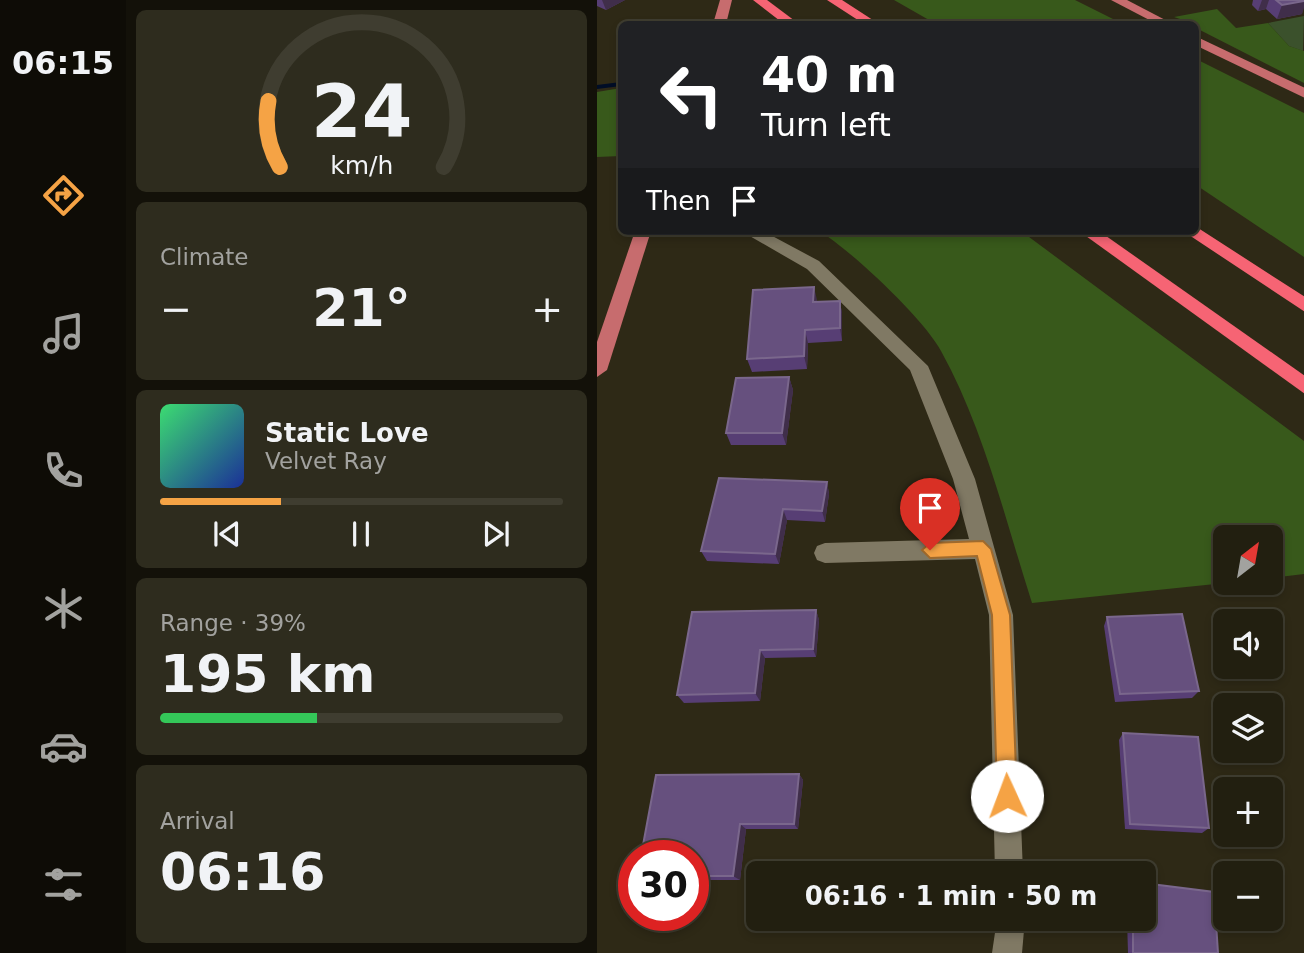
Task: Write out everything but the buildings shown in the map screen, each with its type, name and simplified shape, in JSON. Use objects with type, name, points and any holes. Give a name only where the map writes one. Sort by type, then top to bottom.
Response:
[{"type":"highway","points":[[759,0],[788,21]]},
{"type":"highway","points":[[833,0],[867,21]]},
{"type":"highway","points":[[1199,234],[1304,306]]},
{"type":"highway","points":[[1093,235],[1304,387]]},
{"type":"main road","points":[[721,21],[726,0]]},
{"type":"main road","points":[[1117,0],[1160,21]]},
{"type":"main road","points":[[1199,42],[1304,94]]},
{"type":"main road","points":[[597,370],[642,235]]},
{"type":"street","points":[[757,235],[813,265],[918,366],[964,480],[1001,615],[1009,861]]},
{"type":"street","points":[[825,553],[983,549]]},
{"type":"street","points":[[1007,953],[1010,931]]},
{"type":"green space","points":[[894,0],[1075,0],[1117,21],[931,21]]},
{"type":"green space","points":[[1217,9],[1236,28],[1268,23],[1289,46],[1304,51],[1304,83],[1199,30],[1199,21],[1174,17]]},
{"type":"green space","points":[[1304,16],[1303,51],[1289,46],[1268,23]]},
{"type":"green space","points":[[1199,60],[1304,113],[1304,257],[1199,187]]},
{"type":"green space","points":[[618,88],[618,156],[597,157],[597,92]]},
{"type":"green space","points":[[825,235],[1026,235],[1304,441],[1304,574],[1283,577],[1283,525],[1213,525],[1213,584],[1032,603],[982,443],[941,351],[919,321],[886,286]]},
{"type":"waterway","points":[[597,87],[618,84]]},
{"type":"route","points":[[930,550],[983,549],[1001,615],[1007,796]]}]
